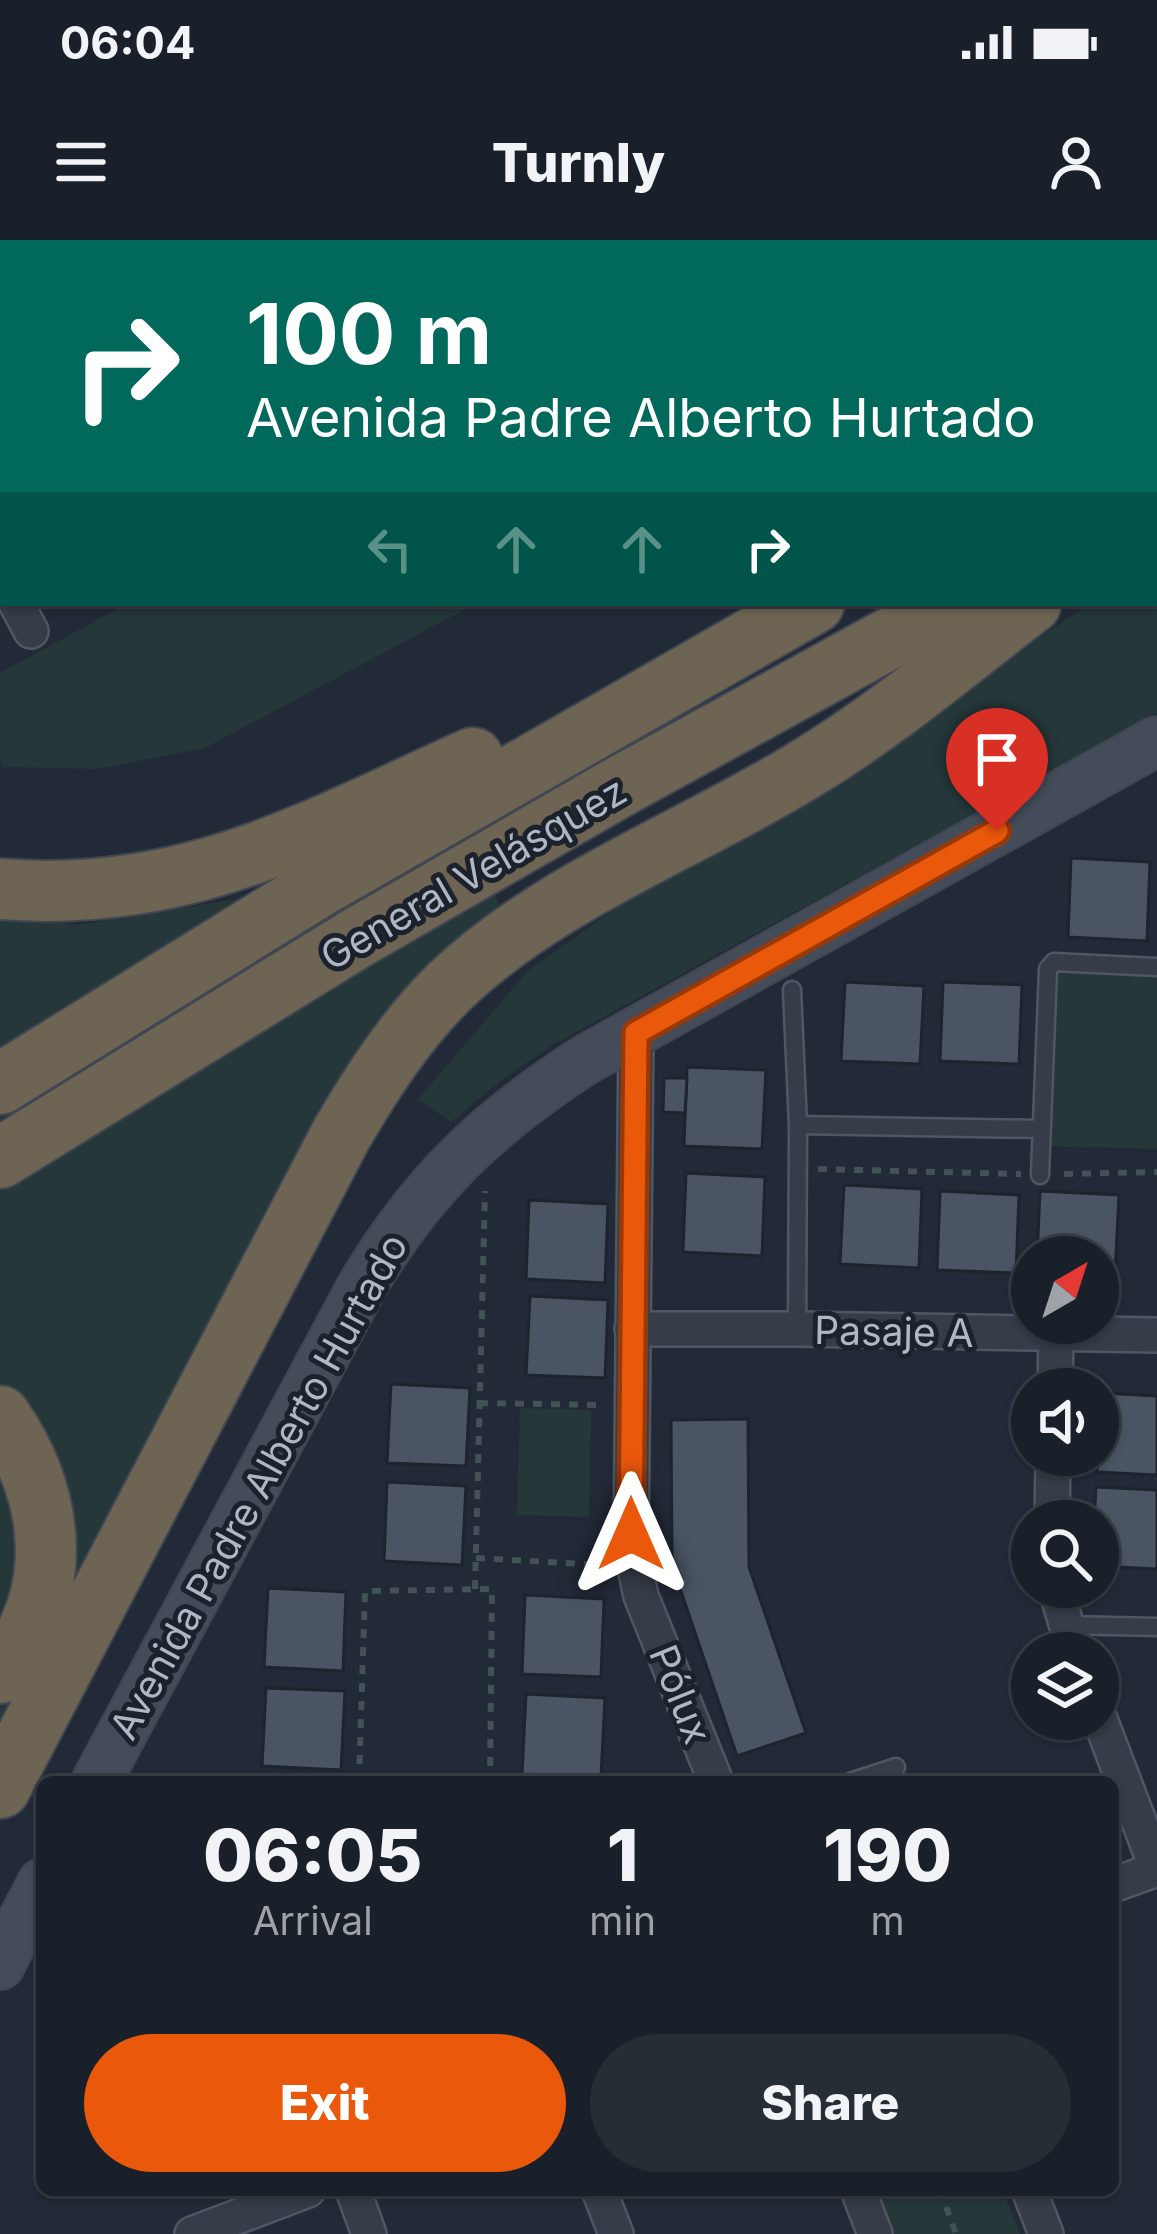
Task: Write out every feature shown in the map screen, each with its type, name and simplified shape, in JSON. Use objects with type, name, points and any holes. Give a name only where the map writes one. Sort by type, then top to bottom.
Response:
[{"type":"highway","name":"General Velásquez","points":[[0,1084],[320,886],[808,606]]},
{"type":"highway","name":"General Velásquez","points":[[0,1158],[433,894],[949,606]]},
{"type":"highway","points":[[0,1788],[341,1135],[374,1079],[425,1013],[514,933],[846,744],[1026,606]]},
{"type":"highway","points":[[0,889],[43,892],[124,887],[244,859],[715,657]]},
{"type":"highway","points":[[0,1416],[37,1485],[47,1541],[35,1612],[0,1673]]},
{"type":"street","name":"Avenida Padre Alberto Hurtado","points":[[99,1776],[361,1288],[438,1179],[501,1118],[553,1081],[1157,742]]},
{"type":"street","name":"Pólux","points":[[636,1033],[631,1406],[634,1567],[641,1596],[714,1776]]},
{"type":"street","name":"Pasaje A","points":[[632,1329],[1011,1334]]},
{"type":"street","name":"Pasaje A","points":[[1119,1335],[1157,1335]]},
{"type":"street","points":[[1108,1740],[1157,1869],[1119,1884]]},
{"type":"street","points":[[0,1965],[36,1894]]},
{"type":"street","points":[[192,2234],[292,2196]]},
{"type":"street","points":[[355,2196],[370,2234]]},
{"type":"street","points":[[601,2196],[616,2234]]},
{"type":"street","points":[[860,2196],[874,2234]]},
{"type":"street","points":[[1031,2196],[1046,2234]]},
{"type":"lane","points":[[1040,1174],[1048,969],[1054,962],[1157,967]]},
{"type":"lane","points":[[792,990],[798,1125],[797,1329]]},
{"type":"lane","points":[[798,1125],[1040,1129]]},
{"type":"lane","points":[[1119,1632],[1157,1627]]},
{"type":"lane","points":[[868,1776],[896,1767]]},
{"type":"path","points":[[796,1169],[1157,1172]]},
{"type":"path","points":[[475,1589],[485,1181]]},
{"type":"path","points":[[479,1403],[631,1406]]},
{"type":"path","points":[[476,1558],[634,1567]]},
{"type":"path","points":[[359,1776],[365,1592],[492,1589],[490,1776]]},
{"type":"path","points":[[942,2196],[956,2234]]},
{"type":"shaded area","points":[[123,606],[471,606],[205,748],[97,769],[3,767],[0,673]]},
{"type":"shaded area","points":[[1087,606],[1157,606],[1157,713],[551,1046],[451,1122],[418,1099],[527,972],[618,906],[829,791]]},
{"type":"shaded area","points":[[448,805],[505,915],[0,1757],[0,915],[79,925],[236,899]]},
{"type":"shaded area","points":[[1055,971],[1157,973],[1157,1149],[1048,1146]]},
{"type":"shaded area","points":[[520,1408],[591,1410],[589,1517],[517,1515]]},
{"type":"shaded area","points":[[871,2196],[1005,2196],[1020,2234],[886,2234]]},
{"type":"building","points":[[1071,858],[1150,862],[1147,941],[1068,937]]},
{"type":"building","points":[[845,982],[924,986],[920,1064],[841,1061]]},
{"type":"building","points":[[943,982],[1022,985],[1019,1064],[940,1061]]},
{"type":"building","points":[[687,1067],[766,1070],[762,1149],[684,1146]]},
{"type":"building","points":[[664,1078],[687,1078],[685,1113],[663,1112]]},
{"type":"building","points":[[686,1173],[765,1177],[762,1256],[683,1252]]},
{"type":"building","points":[[844,1185],[922,1189],[919,1268],[840,1264]]},
{"type":"building","points":[[940,1191],[1019,1195],[1017,1236],[1011,1236],[1011,1273],[937,1270]]},
{"type":"building","points":[[1040,1191],[1119,1195],[1117,1236],[1038,1236]]},
{"type":"building","points":[[529,1200],[608,1204],[605,1283],[526,1279]]},
{"type":"building","points":[[530,1296],[608,1300],[605,1378],[526,1375]]},
{"type":"building","points":[[391,1384],[470,1388],[466,1466],[387,1463]]},
{"type":"building","points":[[1119,1394],[1157,1396],[1157,1475],[1119,1473]]},
{"type":"building","points":[[748,1419],[749,1567],[806,1733],[737,1756],[672,1565],[671,1420]]},
{"type":"building","points":[[387,1482],[466,1486],[462,1565],[384,1561]]},
{"type":"building","points":[[1096,1487],[1157,1490],[1157,1569],[1119,1567],[1119,1500],[1095,1500]]},
{"type":"building","points":[[268,1588],[346,1592],[343,1671],[264,1667]]},
{"type":"building","points":[[525,1595],[604,1599],[601,1677],[522,1674]]},
{"type":"building","points":[[266,1688],[345,1691],[341,1770],[262,1766]]},
{"type":"building","points":[[526,1694],[605,1698],[601,1776],[522,1774]]},
{"type":"route","points":[[631,1534],[636,1033],[997,831]]}]
